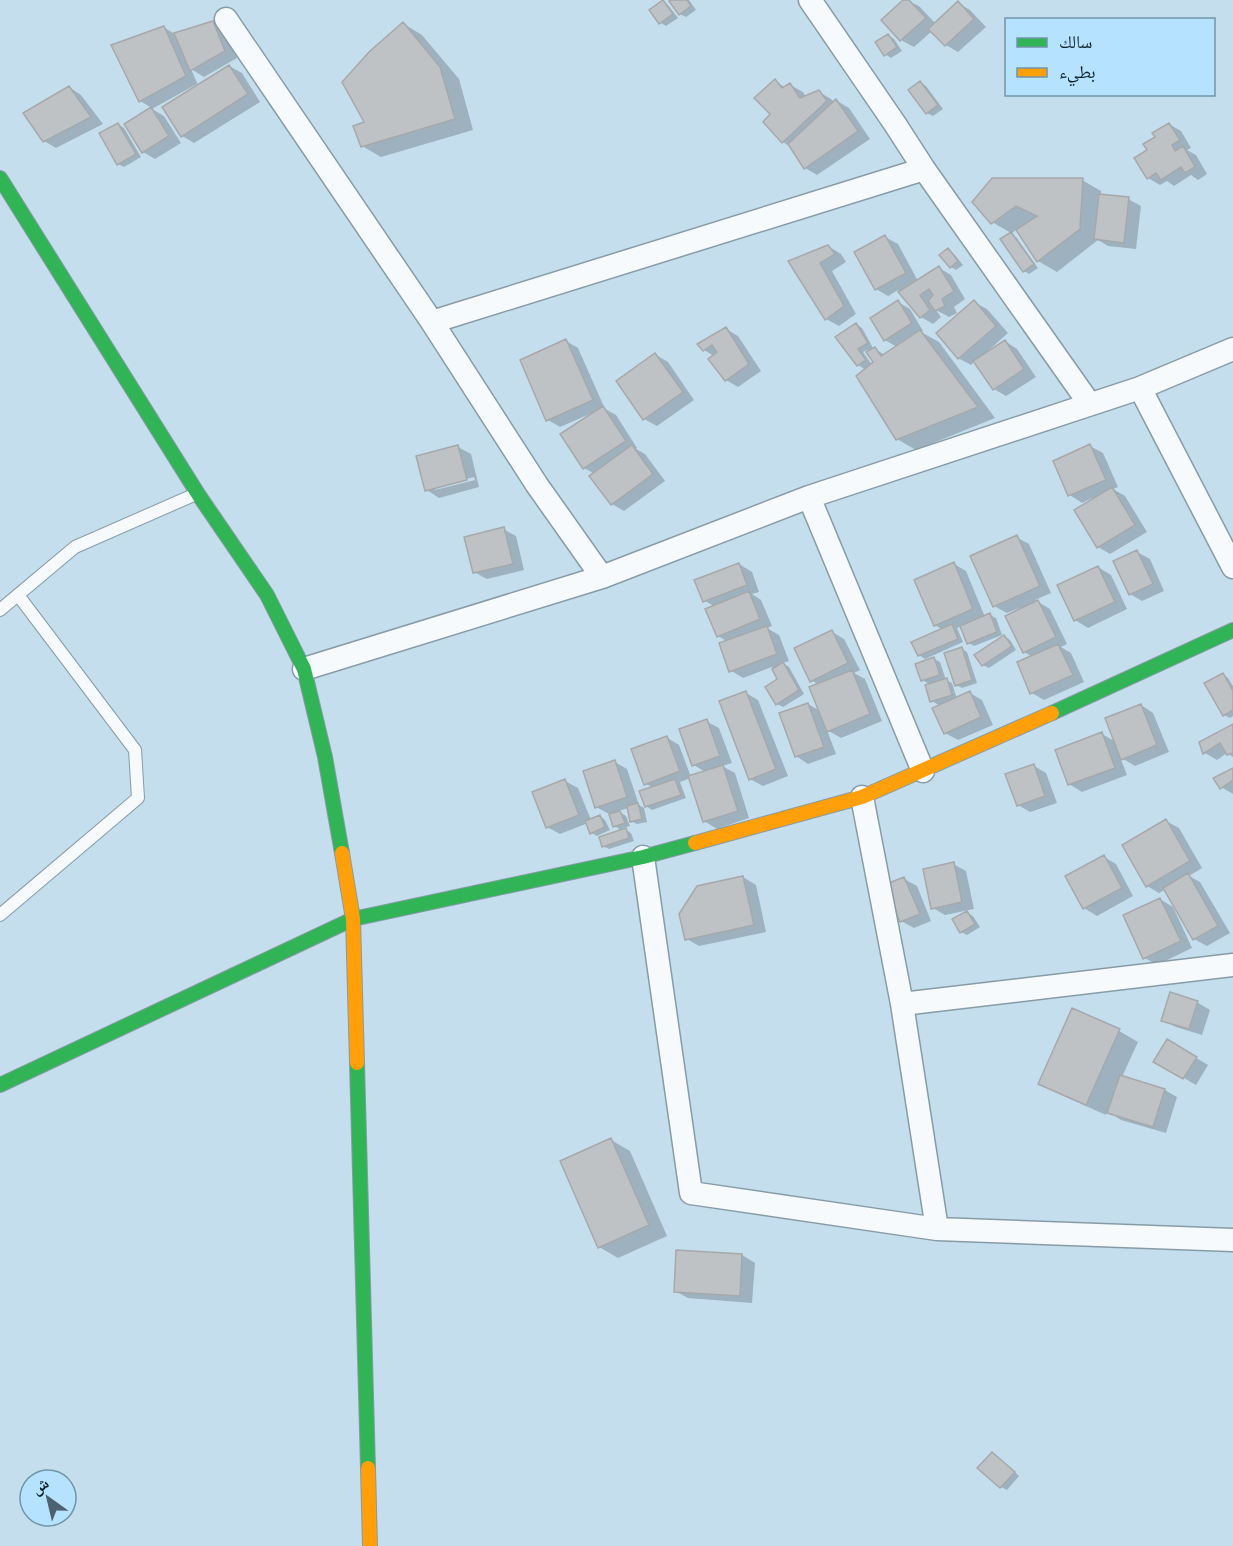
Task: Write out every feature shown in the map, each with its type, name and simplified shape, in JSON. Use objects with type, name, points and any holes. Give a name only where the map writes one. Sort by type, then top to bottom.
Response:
[{"type":"street","points":[[810,0],[924,169],[1089,404]]},
{"type":"street","points":[[226,19],[432,322],[537,485],[602,577]]},
{"type":"street","points":[[432,322],[924,169]]},
{"type":"street","points":[[0,178],[198,494],[267,595],[304,669],[325,757],[353,919],[370,1546]]},
{"type":"street","points":[[304,669],[602,577],[809,497],[1140,388],[1233,349]]},
{"type":"street","points":[[1140,388],[1233,567]]},
{"type":"street","points":[[809,497],[923,771]]},
{"type":"street","points":[[0,1085],[353,919],[643,857],[862,797],[1233,630]]},
{"type":"street","points":[[862,797],[902,1004],[937,1229]]},
{"type":"street","points":[[643,857],[690,1193],[937,1229],[1233,1240]]},
{"type":"street","points":[[902,1004],[1233,965]]},
{"type":"lane","points":[[0,610],[75,547],[198,494]]},
{"type":"lane","points":[[0,915],[138,798],[135,750],[18,595]]},
{"type":"building","points":[[663,0],[673,14],[659,24],[649,10]]},
{"type":"building","points":[[687,0],[691,6],[679,15],[669,1]]},
{"type":"building","points":[[903,0],[909,0],[926,18],[900,41],[881,20]]},
{"type":"building","points":[[958,1],[974,19],[945,46],[928,29]]},
{"type":"building","points":[[213,21],[225,51],[190,71],[174,33]]},
{"type":"building","points":[[403,22],[440,67],[455,119],[361,147],[353,126],[364,122],[342,82],[369,52]]},
{"type":"building","points":[[164,26],[186,76],[139,102],[111,45]]},
{"type":"building","points":[[888,34],[897,47],[884,56],[875,42]]},
{"type":"building","points":[[229,65],[248,94],[181,137],[162,107]]},
{"type":"building","points":[[775,79],[782,88],[790,83],[800,98],[819,90],[827,101],[782,143],[763,122],[770,114],[754,98]]},
{"type":"building","points":[[920,81],[938,105],[926,114],[908,90]]},
{"type":"building","points":[[69,86],[91,117],[43,142],[23,113]]},
{"type":"building","points":[[836,99],[858,131],[804,169],[788,144]]},
{"type":"building","points":[[151,107],[169,136],[142,153],[124,124]]},
{"type":"building","points":[[118,123],[136,154],[117,165],[99,133]]},
{"type":"building","points":[[1169,123],[1180,140],[1172,145],[1175,151],[1183,146],[1195,167],[1185,173],[1181,167],[1161,180],[1156,173],[1147,179],[1134,158],[1147,150],[1143,144],[1155,137],[1152,133]]},
{"type":"building","points":[[992,178],[1083,178],[1080,229],[1037,262],[1016,230],[1037,216],[1016,206],[991,224],[972,202]]},
{"type":"building","points":[[1099,194],[1129,197],[1124,243],[1094,239]]},
{"type":"building","points":[[1011,232],[1034,264],[1023,272],[1000,239]]},
{"type":"building","points":[[885,235],[906,273],[875,290],[854,252]]},
{"type":"building","points":[[828,245],[835,254],[820,263],[844,306],[825,320],[788,261]]},
{"type":"building","points":[[948,248],[958,261],[950,268],[939,255]]},
{"type":"building","points":[[939,266],[954,291],[942,299],[945,306],[935,311],[928,301],[933,295],[929,289],[920,295],[930,310],[920,318],[898,292]]},
{"type":"building","points":[[898,300],[912,323],[884,341],[870,318]]},
{"type":"building","points":[[974,300],[996,326],[958,359],[936,333]]},
{"type":"building","points":[[856,323],[868,343],[858,349],[866,360],[857,366],[835,337]]},
{"type":"building","points":[[726,327],[749,364],[725,381],[708,359],[717,352],[712,345],[703,351],[697,344]]},
{"type":"building","points":[[920,330],[978,407],[896,440],[856,376],[873,362],[866,352],[875,347],[881,356]]},
{"type":"building","points":[[566,339],[593,400],[546,421],[520,360]]},
{"type":"building","points":[[1005,340],[1024,369],[993,390],[973,361]]},
{"type":"building","points":[[655,353],[683,392],[643,420],[616,381]]},
{"type":"building","points":[[603,406],[626,441],[583,469],[560,434]]},
{"type":"building","points":[[1090,444],[1106,480],[1068,496],[1053,461]]},
{"type":"building","points":[[458,445],[467,480],[425,491],[416,456]]},
{"type":"building","points":[[632,445],[653,474],[611,505],[589,476]]},
{"type":"building","points":[[1112,487],[1135,525],[1097,548],[1074,510]]},
{"type":"building","points":[[504,527],[513,564],[473,573],[464,537]]},
{"type":"building","points":[[1017,535],[1040,586],[993,607],[970,556]]},
{"type":"building","points":[[1137,550],[1153,584],[1129,595],[1113,561]]},
{"type":"building","points":[[954,562],[973,609],[934,626],[914,580]]},
{"type":"building","points":[[739,563],[747,585],[703,602],[694,580]]},
{"type":"building","points":[[1098,566],[1115,602],[1074,621],[1057,585]]},
{"type":"building","points":[[749,591],[760,619],[717,637],[705,609]]},
{"type":"building","points":[[1038,600],[1056,637],[1023,653],[1005,616]]},
{"type":"building","points":[[990,613],[997,632],[967,644],[960,626]]},
{"type":"building","points":[[952,624],[958,639],[918,656],[911,642]]},
{"type":"building","points":[[767,626],[777,654],[729,672],[719,643]]},
{"type":"building","points":[[832,630],[848,663],[810,682],[794,648]]},
{"type":"building","points":[[1004,635],[1012,646],[982,666],[974,655]]},
{"type":"building","points":[[1058,644],[1073,675],[1030,694],[1017,662]]},
{"type":"building","points":[[962,647],[972,680],[955,686],[944,653]]},
{"type":"building","points":[[934,657],[940,675],[921,681],[915,664]]},
{"type":"building","points":[[783,662],[799,690],[776,705],[765,687],[777,679],[772,669]]},
{"type":"building","points":[[852,670],[870,714],[827,732],[809,687]]},
{"type":"building","points":[[1223,673],[1233,691],[1233,710],[1223,716],[1204,683]]},
{"type":"building","points":[[947,678],[952,695],[930,702],[925,685]]},
{"type":"building","points":[[746,691],[776,769],[749,780],[719,701]]},
{"type":"building","points":[[970,691],[981,717],[944,734],[932,708]]},
{"type":"building","points":[[808,703],[824,747],[795,757],[779,713]]},
{"type":"building","points":[[1141,704],[1157,745],[1121,760],[1105,718]]},
{"type":"building","points":[[707,719],[720,756],[692,766],[679,729]]},
{"type":"building","points":[[1233,724],[1233,753],[1227,755],[1220,743],[1203,754],[1199,742]]},
{"type":"building","points":[[1102,732],[1115,768],[1068,785],[1055,750]]},
{"type":"building","points":[[667,736],[680,771],[644,785],[631,749]]},
{"type":"building","points":[[615,760],[627,797],[595,808],[583,771]]},
{"type":"building","points":[[1034,764],[1045,796],[1017,806],[1005,774]]},
{"type":"building","points":[[723,765],[738,811],[703,822],[688,776]]},
{"type":"building","points":[[1233,768],[1233,780],[1220,789],[1213,778]]},
{"type":"building","points":[[565,779],[579,815],[546,828],[532,792]]},
{"type":"building","points":[[675,779],[681,795],[645,807],[639,791]]},
{"type":"building","points":[[638,803],[642,819],[630,822],[627,806]]},
{"type":"building","points":[[620,811],[625,823],[613,827],[609,814]]},
{"type":"building","points":[[600,815],[605,827],[590,834],[585,821]]},
{"type":"building","points":[[1166,819],[1190,861],[1146,887],[1122,845]]},
{"type":"building","points":[[626,828],[629,838],[602,847],[599,837]]},
{"type":"building","points":[[1104,855],[1122,888],[1083,909],[1065,876]]},
{"type":"building","points":[[954,862],[962,902],[931,909],[923,869]]},
{"type":"building","points":[[1188,873],[1218,926],[1193,940],[1163,888]]},
{"type":"building","points":[[743,876],[754,925],[685,940],[679,914],[697,886]]},
{"type":"building","points":[[904,877],[920,914],[900,922],[884,885]]},
{"type":"building","points":[[1160,898],[1181,941],[1143,959],[1123,915]]},
{"type":"building","points":[[967,911],[975,924],[960,933],[952,919]]},
{"type":"building","points":[[1170,992],[1198,1001],[1189,1029],[1161,1021]]},
{"type":"building","points":[[1072,1008],[1120,1029],[1086,1105],[1038,1084]]},
{"type":"building","points":[[1167,1039],[1197,1057],[1183,1079],[1153,1062]]},
{"type":"building","points":[[1120,1075],[1165,1089],[1153,1127],[1107,1113]]},
{"type":"building","points":[[611,1138],[649,1225],[598,1248],[560,1161]]},
{"type":"building","points":[[676,1250],[742,1254],[740,1296],[674,1292]]},
{"type":"building","points":[[992,1452],[1015,1472],[1000,1488],[977,1468]]},
{"type":"traffic: fast","points":[[0,178],[198,494],[267,595],[304,669],[325,757],[342,853]]},
{"type":"traffic: fast","points":[[1052,713],[1233,630]]},
{"type":"traffic: fast","points":[[0,1085],[353,919],[643,857],[695,843]]},
{"type":"traffic: fast","points":[[357,1063],[368,1468]]},
{"type":"traffic: slow","points":[[695,843],[862,797],[1052,713]]},
{"type":"traffic: slow","points":[[342,853],[353,919],[357,1063]]},
{"type":"traffic: slow","points":[[368,1468],[370,1546]]}]
